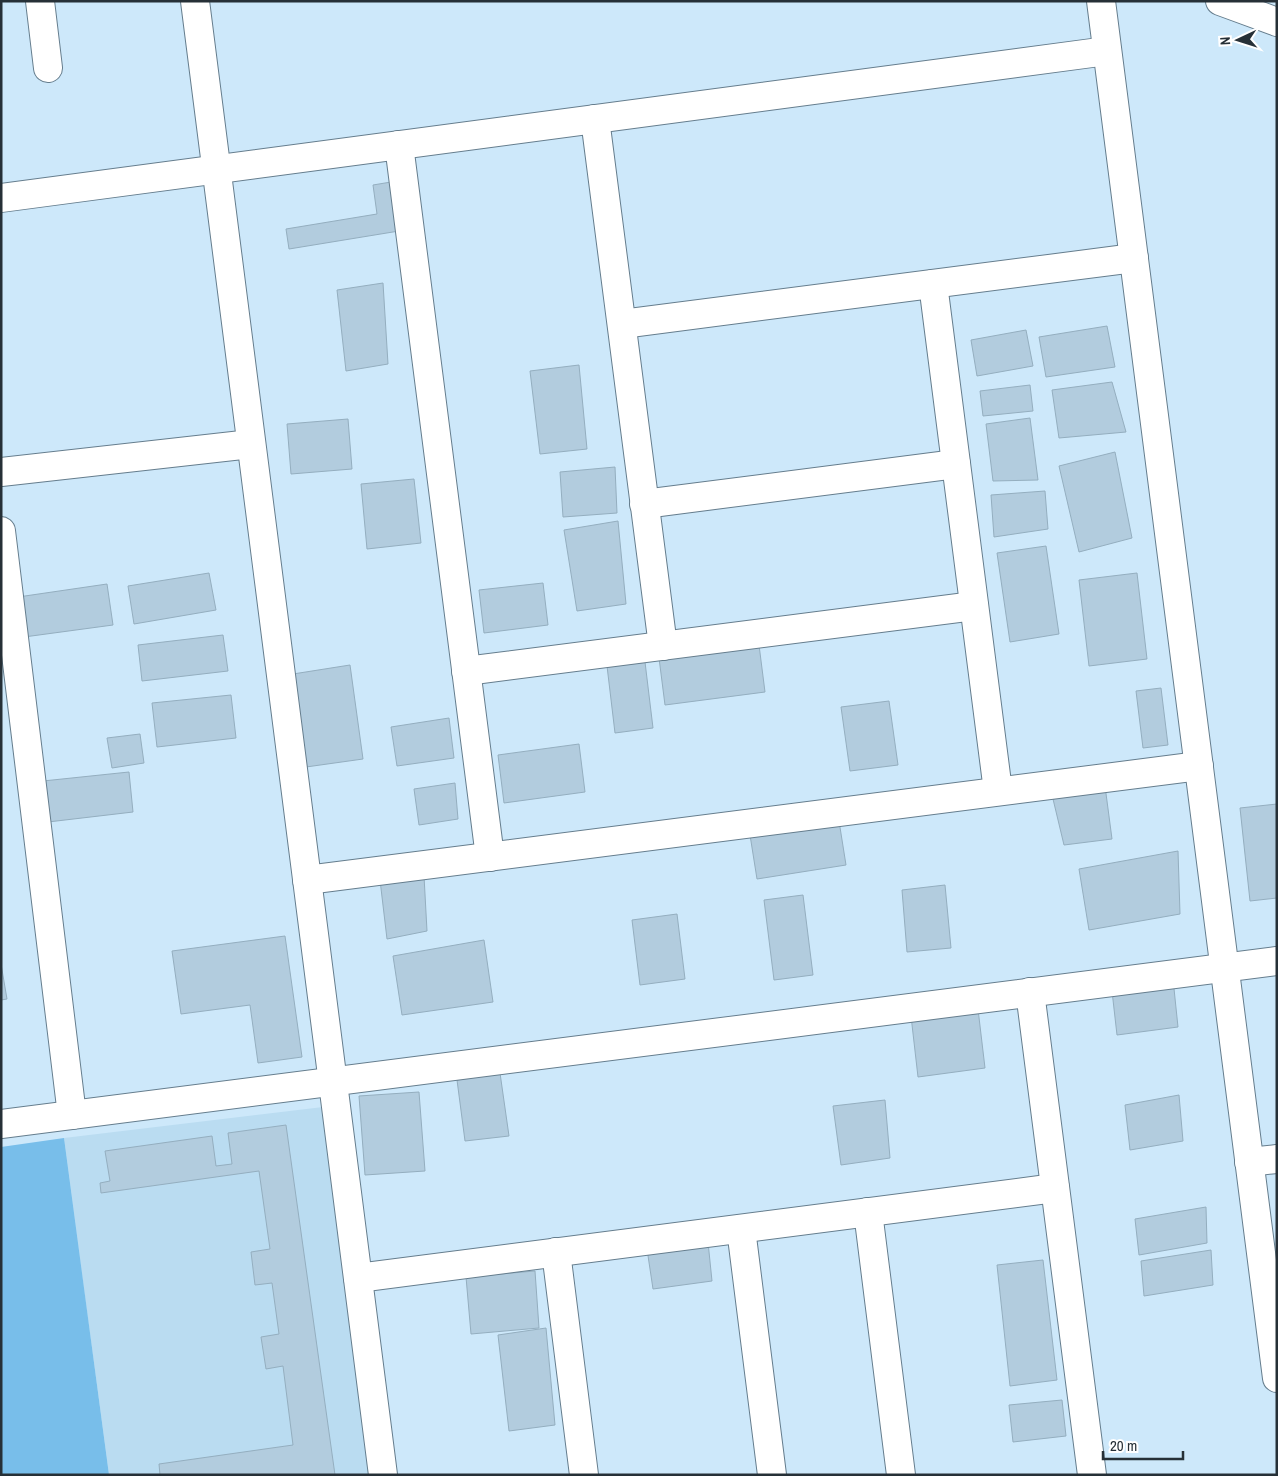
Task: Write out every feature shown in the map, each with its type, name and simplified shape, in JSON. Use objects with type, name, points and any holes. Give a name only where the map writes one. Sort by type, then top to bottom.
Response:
[{"type":"street","points":[[40,1],[48,68]]},
{"type":"street","points":[[195,1],[383,1475]]},
{"type":"street","points":[[1101,1],[1277,1378]]},
{"type":"street","points":[[1220,1],[1277,22]]},
{"type":"street","points":[[1,198],[1107,51]]},
{"type":"street","points":[[595,119],[663,646]]},
{"type":"street","points":[[399,145],[490,857]]},
{"type":"street","points":[[622,324],[1134,258]]},
{"type":"street","points":[[933,284],[998,792]]},
{"type":"street","points":[[1,472],[251,444]]},
{"type":"street","points":[[644,504],[956,464]]},
{"type":"street","points":[[1,531],[72,1115]]},
{"type":"street","points":[[466,671],[974,606]]},
{"type":"street","points":[[307,880],[1198,766]]},
{"type":"street","points":[[1,1124],[1277,961]]},
{"type":"street","points":[[1030,992],[1092,1475]]},
{"type":"street","points":[[1249,1162],[1277,1159]]},
{"type":"street","points":[[358,1278],[1055,1188]]},
{"type":"street","points":[[868,1212],[902,1475]]},
{"type":"street","points":[[741,1228],[772,1475]]},
{"type":"street","points":[[556,1252],[584,1475]]},
{"type":"shaded area","points":[[323,1107],[369,1475],[109,1475],[64,1138]]},
{"type":"shaded area","points":[[64,1138],[109,1475],[1,1475],[1,1147]]},
{"type":"building","points":[[391,182],[399,231],[289,249],[286,229],[377,214],[373,185]]},
{"type":"building","points":[[383,283],[388,364],[346,371],[337,290]]},
{"type":"building","points":[[1107,326],[1115,367],[1046,377],[1039,337]]},
{"type":"building","points":[[1026,330],[1033,366],[977,376],[971,340]]},
{"type":"building","points":[[579,365],[587,449],[540,454],[530,371]]},
{"type":"building","points":[[1112,382],[1126,432],[1059,438],[1052,390]]},
{"type":"building","points":[[1030,385],[1033,411],[983,416],[980,391]]},
{"type":"building","points":[[1030,418],[1038,480],[993,481],[986,424]]},
{"type":"building","points":[[348,419],[352,469],[291,474],[287,424]]},
{"type":"building","points":[[1115,452],[1132,538],[1079,552],[1059,466]]},
{"type":"building","points":[[615,467],[617,513],[563,517],[560,472]]},
{"type":"building","points":[[414,479],[421,543],[367,549],[361,484]]},
{"type":"building","points":[[1045,491],[1048,529],[994,537],[991,495]]},
{"type":"building","points":[[618,521],[626,604],[577,611],[564,530]]},
{"type":"building","points":[[1046,546],[1059,634],[1010,642],[997,553]]},
{"type":"building","points":[[209,573],[216,610],[134,624],[128,586]]},
{"type":"building","points":[[1137,573],[1147,659],[1089,666],[1079,580]]},
{"type":"building","points":[[543,583],[548,625],[484,633],[479,590]]},
{"type":"building","points":[[107,584],[113,625],[24,637],[18,597]]},
{"type":"building","points":[[223,635],[228,671],[142,681],[138,645]]},
{"type":"building","points":[[759,645],[765,692],[665,705],[659,658]]},
{"type":"building","points":[[645,662],[653,728],[615,733],[607,666]]},
{"type":"building","points":[[350,665],[363,759],[306,767],[293,674]]},
{"type":"building","points":[[1161,688],[1168,745],[1143,748],[1136,691]]},
{"type":"building","points":[[231,695],[236,738],[157,747],[152,703]]},
{"type":"building","points":[[889,701],[898,765],[850,771],[841,707]]},
{"type":"building","points":[[449,718],[454,758],[397,766],[391,727]]},
{"type":"building","points":[[140,734],[144,763],[112,768],[107,738]]},
{"type":"building","points":[[579,744],[585,792],[504,803],[498,755]]},
{"type":"building","points":[[129,772],[133,812],[48,822],[43,781]]},
{"type":"building","points":[[455,783],[458,819],[419,825],[414,789]]},
{"type":"building","points":[[1105,786],[1112,839],[1064,845],[1053,799]]},
{"type":"building","points":[[1277,804],[1277,898],[1250,901],[1240,808]]},
{"type":"building","points":[[839,821],[846,865],[757,879],[750,835]]},
{"type":"building","points":[[1178,851],[1180,914],[1089,930],[1079,869]]},
{"type":"building","points":[[424,876],[427,931],[387,939],[380,880]]},
{"type":"building","points":[[945,885],[951,948],[907,952],[902,890]]},
{"type":"building","points":[[803,895],[813,975],[774,980],[764,900]]},
{"type":"building","points":[[677,914],[685,979],[640,985],[632,920]]},
{"type":"building","points":[[285,936],[302,1057],[258,1063],[250,1005],[181,1014],[172,951]]},
{"type":"building","points":[[484,940],[493,1002],[402,1015],[393,956]]},
{"type":"building","points":[[1,964],[7,999],[1,1000]]},
{"type":"building","points":[[1173,979],[1178,1027],[1117,1035],[1112,991]]},
{"type":"building","points":[[978,1009],[985,1068],[918,1077],[911,1016]]},
{"type":"building","points":[[500,1073],[509,1136],[465,1141],[457,1080]]},
{"type":"building","points":[[419,1092],[425,1171],[365,1175],[359,1096]]},
{"type":"building","points":[[1179,1095],[1183,1141],[1130,1150],[1125,1105]]},
{"type":"building","points":[[885,1100],[890,1158],[841,1165],[833,1106]]},
{"type":"building","points":[[286,1125],[335,1475],[160,1475],[159,1464],[293,1445],[283,1366],[266,1369],[261,1337],[279,1334],[272,1283],[255,1285],[251,1252],[270,1249],[259,1171],[101,1193],[100,1183],[110,1181],[105,1151],[212,1136],[216,1166],[232,1164],[228,1133]]},
{"type":"building","points":[[1206,1207],[1207,1243],[1139,1255],[1135,1219]]},
{"type":"building","points":[[708,1242],[712,1281],[653,1289],[647,1249]]},
{"type":"building","points":[[1211,1250],[1213,1285],[1144,1296],[1141,1261]]},
{"type":"building","points":[[1043,1260],[1057,1380],[1010,1386],[997,1265]]},
{"type":"building","points":[[535,1271],[539,1328],[471,1334],[466,1277]]},
{"type":"building","points":[[546,1328],[555,1425],[509,1431],[498,1335]]},
{"type":"building","points":[[1062,1400],[1066,1436],[1013,1442],[1009,1405]]}]
